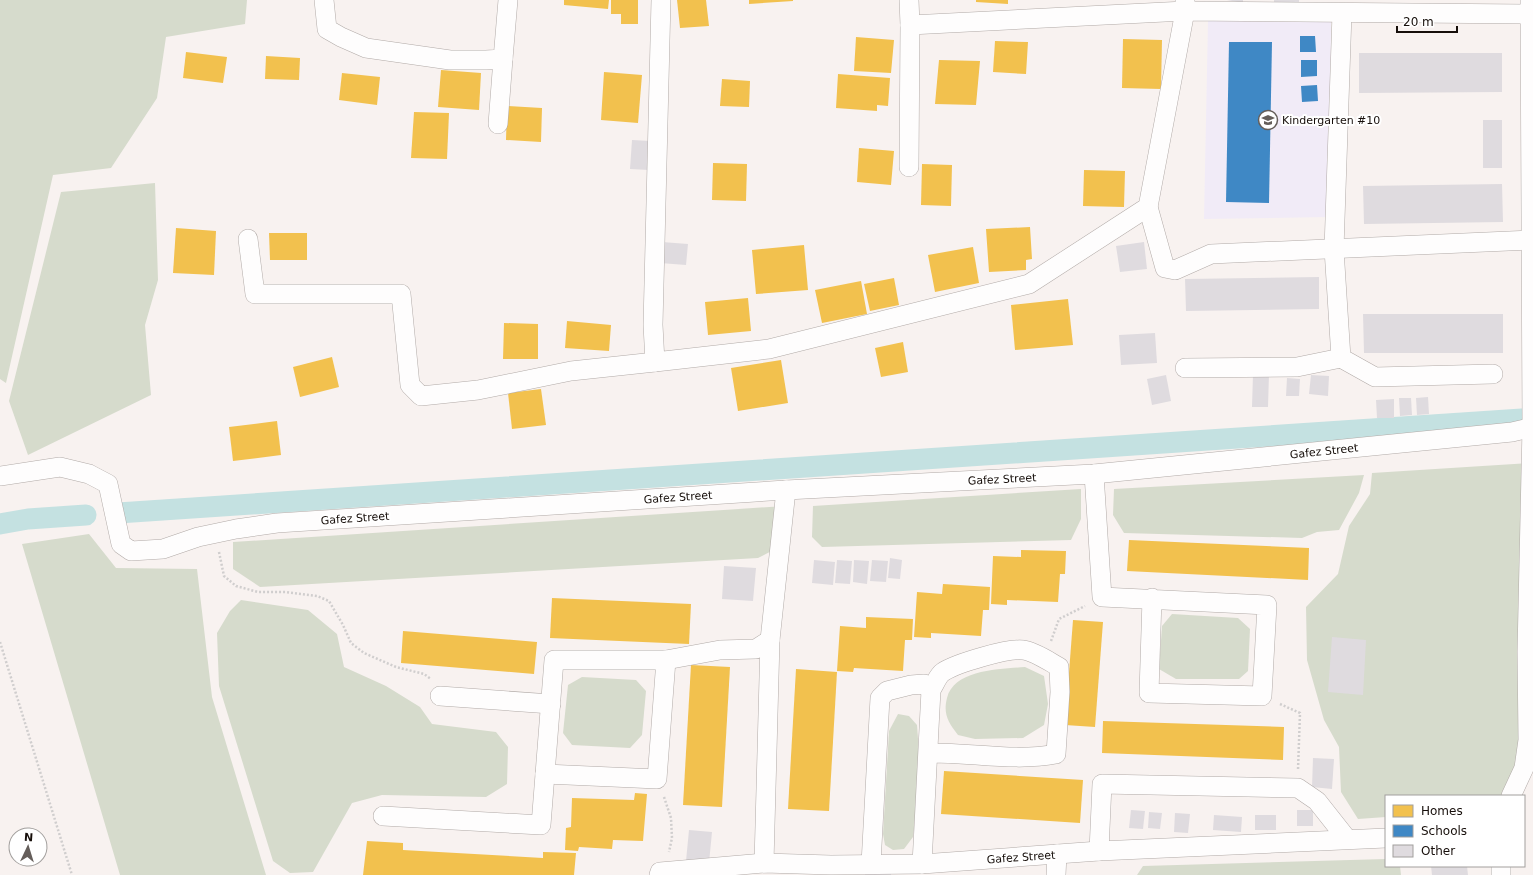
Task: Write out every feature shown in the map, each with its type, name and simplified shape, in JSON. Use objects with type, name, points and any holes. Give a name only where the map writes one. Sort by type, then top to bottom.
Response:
[{"type":"street","points":[[324,0],[327,29],[340,37],[366,48],[450,60],[503,59]]},
{"type":"street","points":[[498,124],[508,0]]},
{"type":"street","points":[[654,362],[653,325],[661,0]]},
{"type":"street","points":[[909,0],[909,167]]},
{"type":"street","points":[[910,25],[1185,6],[1342,13],[1530,7],[1532,427],[1528,740],[1524,768],[1511,795]]},
{"type":"street","points":[[1185,6],[1148,207],[1165,268],[1175,270],[1211,254],[1531,240]]},
{"type":"street","points":[[1341,358],[1334,249],[1342,13]]},
{"type":"street","points":[[248,239],[254,294],[401,294],[410,385],[421,396],[478,390],[571,371],[769,349],[1028,284],[1148,207]]},
{"type":"street","points":[[1185,368],[1297,367],[1341,358],[1375,377],[1493,374]]},
{"type":"street","name":"Gafez Street","points":[[0,476],[60,467],[89,474],[108,484],[121,544],[131,552],[163,549],[198,537],[236,529],[277,523],[786,490],[1094,474],[1512,432],[1532,427]]},
{"type":"street","points":[[1094,474],[1102,597],[1152,598],[1267,604],[1262,696],[1148,693],[1152,598]]},
{"type":"street","points":[[764,863],[770,640],[786,490]]},
{"type":"street","points":[[384,816],[541,824],[554,660],[666,660],[720,650],[756,649],[770,640]]},
{"type":"street","points":[[922,864],[931,690],[942,673],[965,662],[1003,652],[1024,650],[1045,658],[1059,668],[1060,692],[1056,754],[1035,756],[928,753]]},
{"type":"street","points":[[546,774],[657,779],[666,660]]},
{"type":"street","points":[[871,864],[880,698],[887,691],[911,684],[924,684],[931,690]]},
{"type":"street","points":[[440,696],[551,704]]},
{"type":"street","points":[[1099,852],[1102,784],[1298,788],[1317,800],[1347,839]]},
{"type":"street","name":"Gafez Street","points":[[659,875],[660,872],[764,863],[830,870],[871,864],[922,864],[1058,854],[1385,838]]},
{"type":"street","points":[[1056,875],[1058,854]]},
{"type":"path","points":[[198,537],[215,545],[220,553],[224,576],[236,586],[258,592],[286,592],[317,596],[329,601],[343,625],[351,643],[364,653],[387,664],[424,674],[436,684],[440,696]]},
{"type":"path","points":[[1045,658],[1059,619],[1102,597]]},
{"type":"path","points":[[0,642],[72,875]]},
{"type":"path","points":[[1262,696],[1300,713],[1298,788]]},
{"type":"path","points":[[657,779],[671,818],[672,838],[669,852],[679,871]]},
{"type":"shaded area","name":"Kindergarten #10","points":[[1208,21],[1331,22],[1329,217],[1204,219]]},
{"type":"green space","points":[[0,0],[247,0],[245,24],[166,37],[157,98],[111,168],[53,175],[6,383],[0,379]]},
{"type":"green space","points":[[155,183],[158,280],[145,325],[151,395],[28,455],[9,401],[61,192]]},
{"type":"green space","points":[[1528,463],[1533,764],[1505,795],[1385,795],[1385,817],[1358,819],[1341,792],[1339,747],[1324,720],[1307,660],[1306,607],[1338,574],[1349,526],[1370,494],[1372,473]]},
{"type":"green space","points":[[1364,475],[1359,493],[1339,530],[1317,532],[1302,538],[1124,533],[1113,515],[1114,489]]},
{"type":"green space","points":[[1081,489],[1081,519],[1071,540],[822,547],[812,537],[813,506]]},
{"type":"green space","points":[[785,506],[783,545],[758,558],[260,587],[233,569],[233,542]]},
{"type":"green space","points":[[89,534],[116,568],[197,569],[212,697],[266,875],[120,875],[22,544]]},
{"type":"green space","points":[[241,600],[308,610],[337,634],[344,667],[386,686],[420,707],[432,724],[496,732],[508,747],[507,784],[486,797],[382,795],[352,803],[313,872],[290,873],[273,861],[219,686],[217,633],[230,611]]},
{"type":"green space","points":[[1172,614],[1238,618],[1250,629],[1248,671],[1239,679],[1176,679],[1159,669],[1162,626]]},
{"type":"green space","points":[[1025,667],[1044,676],[1048,704],[1044,725],[1023,738],[975,739],[958,735],[949,722],[946,713],[947,698],[951,688],[959,681],[980,672]]},
{"type":"green space","points":[[582,677],[636,680],[646,691],[642,735],[630,748],[572,745],[563,733],[568,685]]},
{"type":"green space","points":[[898,714],[909,716],[917,725],[919,752],[917,804],[913,837],[904,849],[893,850],[885,845],[883,834],[889,731]]},
{"type":"green space","points":[[1385,859],[1385,867],[1400,867],[1401,875],[1137,875],[1143,866]]},
{"type":"building: Homes","points":[[564,0],[609,0],[608,9],[564,5]]},
{"type":"building: Homes","points":[[611,0],[638,0],[638,24],[621,24],[621,14],[611,14]]},
{"type":"building: Homes","points":[[677,0],[706,0],[709,26],[680,28]]},
{"type":"building: Homes","points":[[749,0],[793,0],[793,1],[749,4]]},
{"type":"building: Homes","points":[[976,0],[1008,0],[1008,4],[976,2]]},
{"type":"building: Homes","points":[[856,37],[894,40],[891,73],[854,71]]},
{"type":"building: Homes","points":[[1123,39],[1162,40],[1161,89],[1122,88]]},
{"type":"building: Homes","points":[[995,41],[1028,42],[1026,74],[993,72]]},
{"type":"building: Homes","points":[[186,52],[227,57],[223,83],[183,78]]},
{"type":"building: Homes","points":[[266,56],[300,58],[299,80],[265,79]]},
{"type":"building: Homes","points":[[939,60],[980,61],[976,105],[935,104]]},
{"type":"building: Homes","points":[[441,70],[481,73],[479,110],[438,107]]},
{"type":"building: Homes","points":[[604,72],[642,75],[638,123],[601,120]]},
{"type":"building: Homes","points":[[342,73],[380,77],[377,105],[339,100]]},
{"type":"building: Homes","points":[[838,74],[890,78],[888,106],[877,105],[877,111],[836,108]]},
{"type":"building: Homes","points":[[722,79],[750,81],[749,107],[720,106]]},
{"type":"building: Homes","points":[[507,106],[542,108],[541,142],[506,140]]},
{"type":"building: Homes","points":[[414,112],[449,113],[447,159],[411,158]]},
{"type":"building: Homes","points":[[859,148],[894,151],[891,185],[857,182]]},
{"type":"building: Homes","points":[[713,163],[747,164],[746,201],[712,200]]},
{"type":"building: Homes","points":[[922,164],[952,165],[951,206],[921,205]]},
{"type":"building: Homes","points":[[1084,170],[1125,171],[1124,207],[1083,206]]},
{"type":"building: Homes","points":[[1030,227],[1032,259],[1026,260],[1026,270],[989,272],[986,229]]},
{"type":"building: Homes","points":[[176,228],[216,231],[214,275],[173,273]]},
{"type":"building: Homes","points":[[269,233],[307,233],[307,260],[270,260]]},
{"type":"building: Homes","points":[[804,245],[808,290],[756,294],[752,250]]},
{"type":"building: Homes","points":[[973,247],[979,283],[935,292],[928,255]]},
{"type":"building: Homes","points":[[894,278],[899,305],[870,311],[864,284]]},
{"type":"building: Homes","points":[[861,281],[867,314],[822,323],[815,290]]},
{"type":"building: Homes","points":[[748,298],[751,331],[708,335],[705,302]]},
{"type":"building: Homes","points":[[1068,299],[1073,345],[1015,350],[1011,305]]},
{"type":"building: Homes","points":[[567,321],[611,325],[609,351],[565,348]]},
{"type":"building: Homes","points":[[504,323],[538,324],[538,359],[503,359]]},
{"type":"building: Homes","points":[[903,342],[908,372],[881,377],[875,348]]},
{"type":"building: Homes","points":[[332,357],[339,387],[300,397],[293,367]]},
{"type":"building: Homes","points":[[781,360],[788,403],[738,411],[731,368]]},
{"type":"building: Homes","points":[[541,389],[546,425],[512,429],[508,393]]},
{"type":"building: Homes","points":[[277,421],[281,455],[233,461],[229,427]]},
{"type":"building: Homes","points":[[1129,540],[1309,548],[1308,580],[1127,571]]},
{"type":"building: Homes","points":[[1021,550],[1066,551],[1065,574],[1060,574],[1058,602],[1007,600],[1007,605],[991,604],[993,556],[1021,557]]},
{"type":"building: Homes","points":[[943,584],[990,587],[989,610],[983,610],[981,636],[931,633],[931,638],[914,637],[917,592],[942,594]]},
{"type":"building: Homes","points":[[552,598],[691,604],[689,644],[550,638]]},
{"type":"building: Homes","points":[[866,617],[913,619],[912,640],[905,640],[903,671],[854,668],[853,672],[837,671],[840,626],[866,628]]},
{"type":"building: Homes","points":[[1073,620],[1103,622],[1095,727],[1065,725]]},
{"type":"building: Homes","points":[[403,631],[537,642],[534,674],[401,663]]},
{"type":"building: Homes","points":[[691,665],[730,667],[722,807],[683,805]]},
{"type":"building: Homes","points":[[796,669],[837,672],[829,811],[788,809]]},
{"type":"building: Homes","points":[[1103,721],[1284,727],[1283,760],[1102,753]]},
{"type":"building: Homes","points":[[944,771],[1083,780],[1080,823],[941,814]]},
{"type":"building: Homes","points":[[635,793],[647,794],[643,841],[613,840],[612,849],[579,847],[578,851],[565,850],[566,828],[571,827],[572,798],[634,800]]},
{"type":"building: Homes","points":[[367,841],[403,843],[403,850],[543,858],[543,852],[576,853],[574,875],[363,875]]},
{"type":"building: Schools","points":[[1300,36],[1315,36],[1316,52],[1300,52]]},
{"type":"building: Schools","points":[[1229,42],[1272,42],[1269,203],[1226,202]]},
{"type":"building: Schools","points":[[1301,60],[1317,60],[1317,76],[1301,77]]},
{"type":"building: Schools","points":[[1317,85],[1318,101],[1302,102],[1301,86]]},
{"type":"building: Other","points":[[1227,0],[1243,0],[1243,3]]},
{"type":"building: Other","points":[[1274,0],[1299,0],[1299,7],[1274,7]]},
{"type":"building: Other","points":[[1359,53],[1502,53],[1502,92],[1359,93]]},
{"type":"building: Other","points":[[1483,120],[1502,120],[1502,168],[1483,168]]},
{"type":"building: Other","points":[[632,140],[651,141],[649,170],[630,169]]},
{"type":"building: Other","points":[[1502,184],[1503,222],[1364,224],[1363,186]]},
{"type":"building: Other","points":[[662,242],[688,244],[686,265],[660,263]]},
{"type":"building: Other","points":[[1144,242],[1147,269],[1120,272],[1116,246]]},
{"type":"building: Other","points":[[1319,277],[1319,309],[1186,311],[1185,279]]},
{"type":"building: Other","points":[[1363,314],[1503,314],[1503,353],[1364,353]]},
{"type":"building: Other","points":[[1155,333],[1157,363],[1121,365],[1119,335]]},
{"type":"building: Other","points":[[1253,374],[1269,374],[1268,407],[1252,407]]},
{"type":"building: Other","points":[[1166,375],[1171,401],[1152,405],[1147,379]]},
{"type":"building: Other","points":[[1311,375],[1329,376],[1328,396],[1309,394]]},
{"type":"building: Other","points":[[1287,378],[1300,379],[1299,396],[1286,396]]},
{"type":"building: Other","points":[[1428,397],[1429,414],[1417,415],[1416,398]]},
{"type":"building: Other","points":[[1399,398],[1411,398],[1412,415],[1400,416]]},
{"type":"building: Other","points":[[1394,399],[1394,418],[1377,418],[1376,400]]},
{"type":"building: Other","points":[[890,558],[902,560],[900,579],[888,578]]},
{"type":"building: Other","points":[[814,560],[835,562],[833,585],[812,583]]},
{"type":"building: Other","points":[[837,560],[852,561],[850,584],[835,583]]},
{"type":"building: Other","points":[[854,560],[869,561],[867,584],[853,582]]},
{"type":"building: Other","points":[[872,560],[888,561],[886,582],[870,581]]},
{"type":"building: Other","points":[[724,566],[756,568],[753,601],[722,599]]},
{"type":"building: Other","points":[[1332,637],[1366,640],[1363,695],[1328,692]]},
{"type":"building: Other","points":[[1313,758],[1334,759],[1332,789],[1312,787]]},
{"type":"building: Other","points":[[1131,810],[1145,811],[1143,829],[1129,828]]},
{"type":"building: Other","points":[[1297,810],[1313,810],[1313,826],[1297,826]]},
{"type":"building: Other","points":[[1149,812],[1162,813],[1160,829],[1148,828]]},
{"type":"building: Other","points":[[1175,813],[1190,814],[1188,833],[1174,832]]},
{"type":"building: Other","points":[[1214,815],[1242,817],[1241,832],[1213,830]]},
{"type":"building: Other","points":[[1255,815],[1276,815],[1276,830],[1255,830]]},
{"type":"building: Other","points":[[689,830],[712,832],[709,863],[686,861]]},
{"type":"building: Other","points":[[1431,867],[1467,867],[1468,875],[1432,875]]},
{"type":"building: Other","points":[[891,872],[891,875],[865,875],[865,873]]},
{"type":"waterway","points":[[118,513],[1522,419]]},
{"type":"waterway","points":[[0,524],[28,519],[86,515]]},
{"type":"place","name":"Kindergarten #10","points":[[1268,120]]}]
